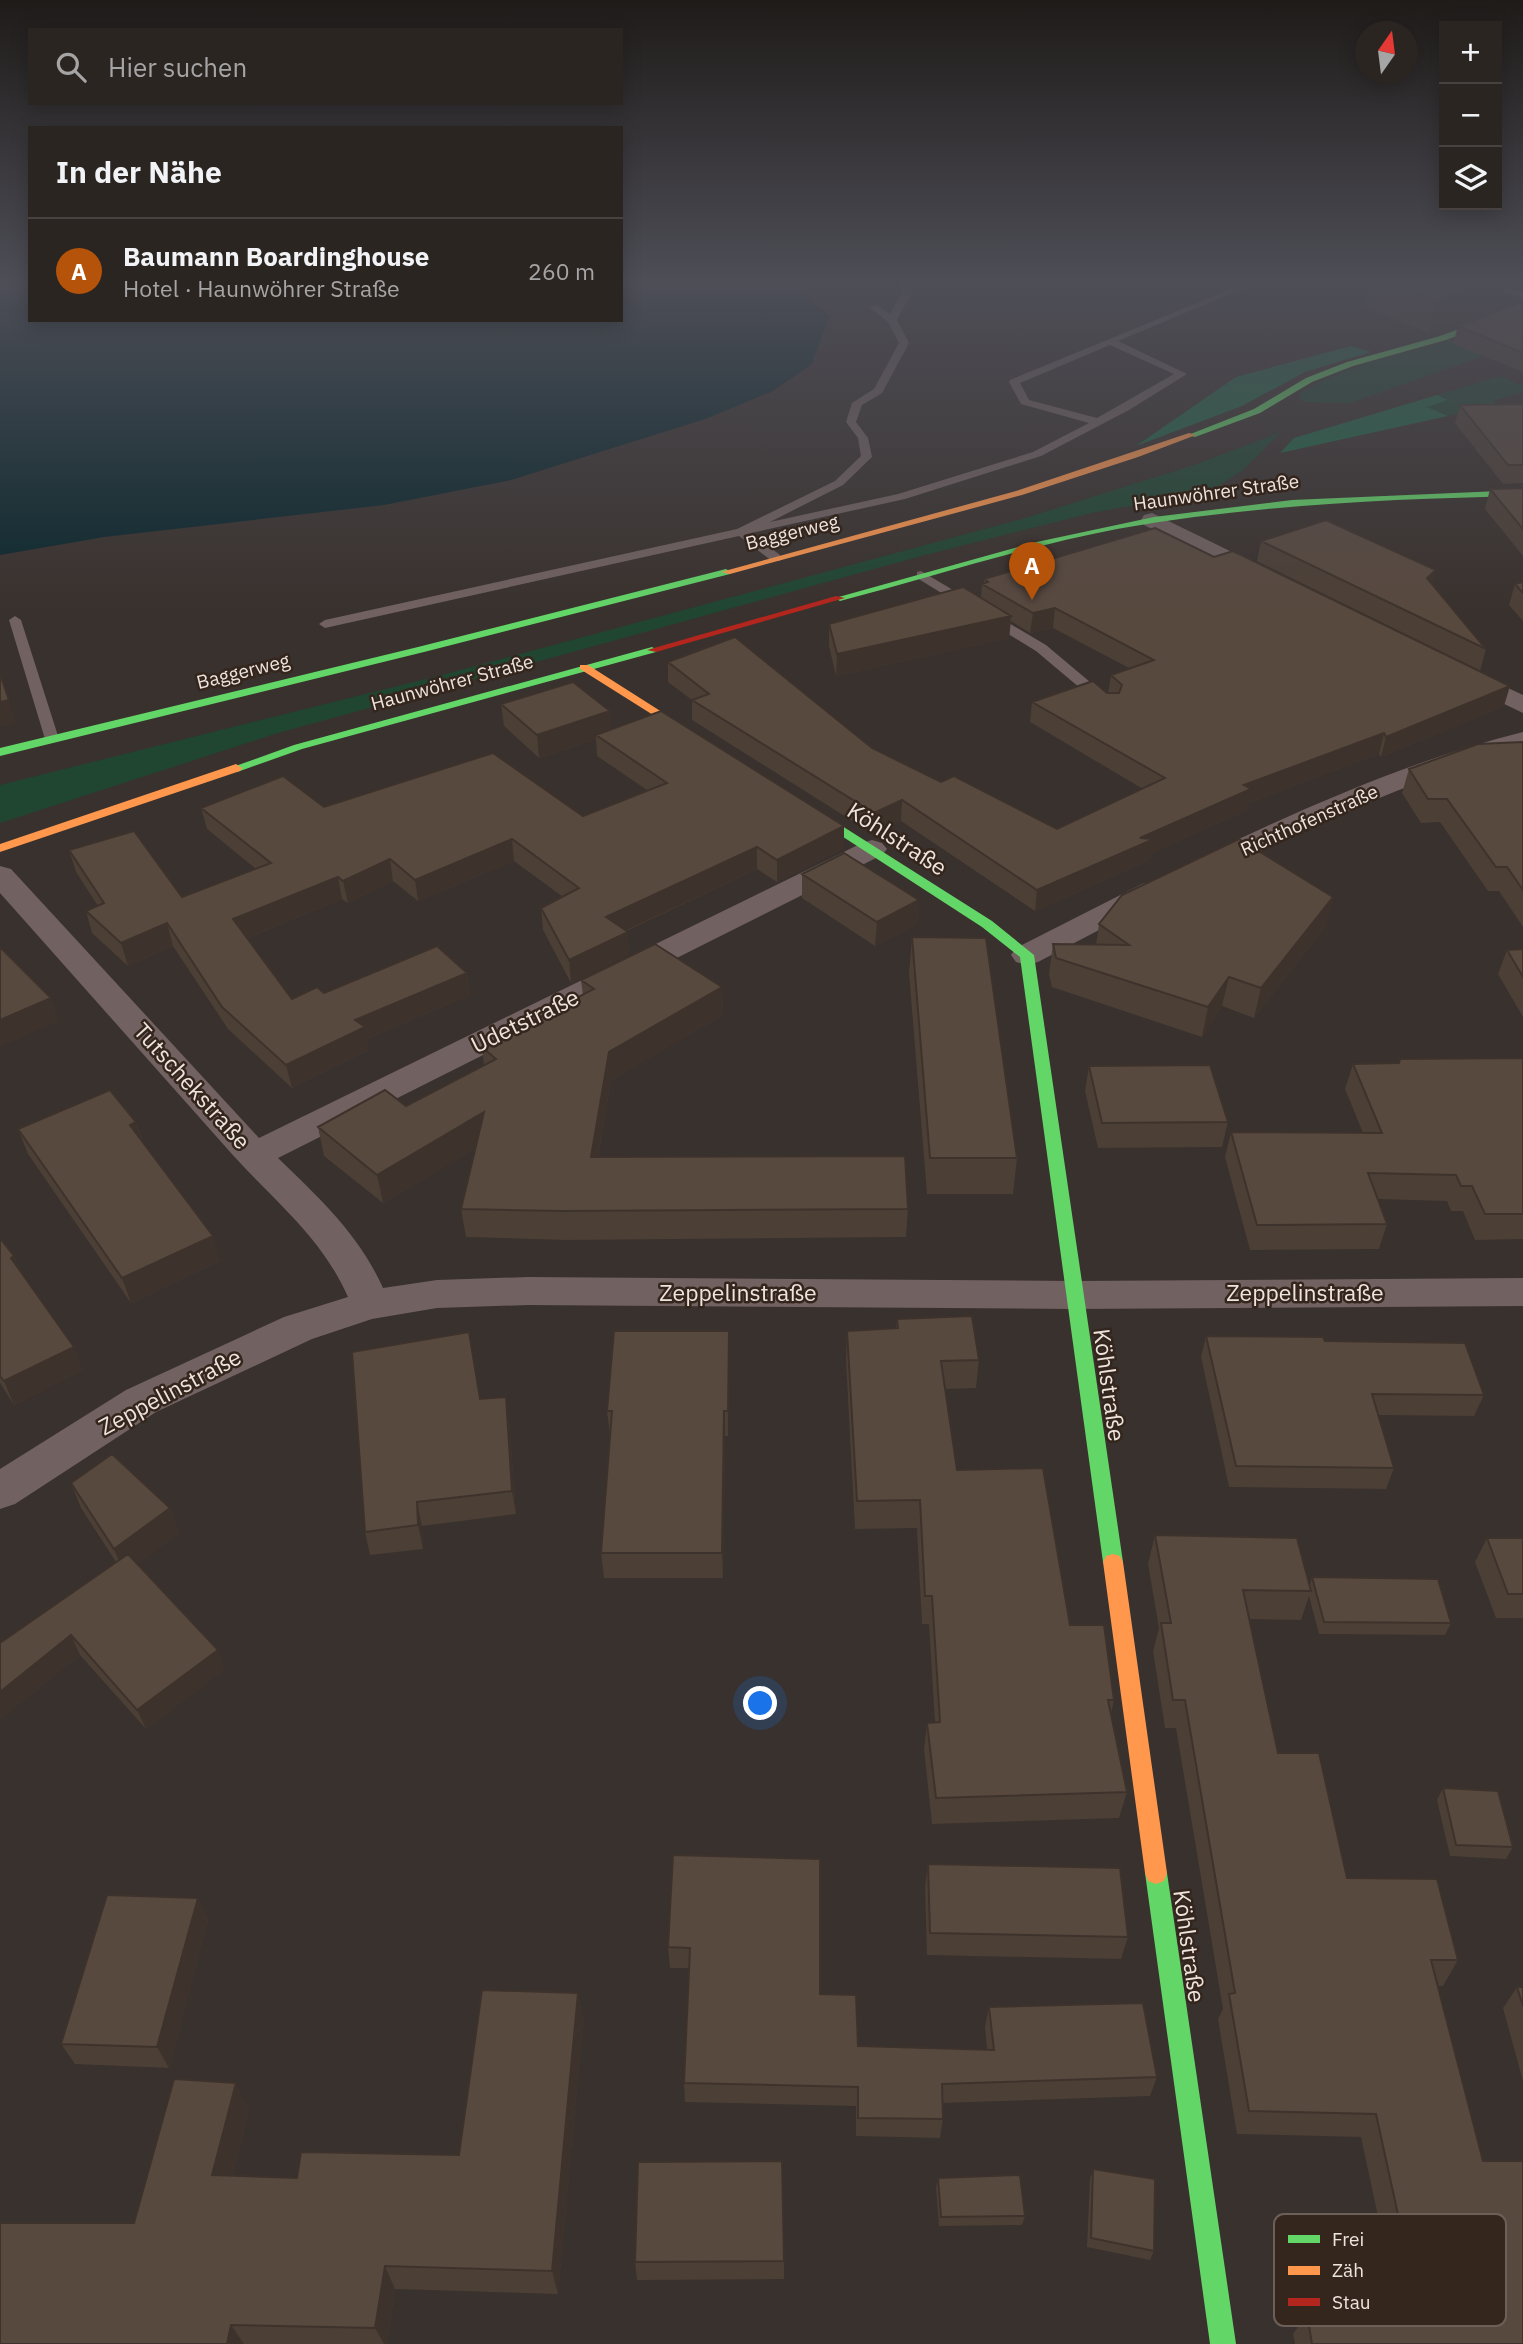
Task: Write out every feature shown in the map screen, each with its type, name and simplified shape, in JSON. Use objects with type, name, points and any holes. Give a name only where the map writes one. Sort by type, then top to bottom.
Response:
[{"type":"street","name":"Baggerweg","points":[[0,752],[420,650],[950,514],[1092,471],[1257,411],[1287,393]]},
{"type":"street","name":"Haunwöhrer Straße","points":[[0,848],[298,747],[1022,548],[1152,520],[1266,504],[1330,498],[1523,493]]},
{"type":"street","points":[[1152,520],[1284,586]]},
{"type":"street","points":[[1444,665],[1523,705]]},
{"type":"street","points":[[584,667],[713,748]]},
{"type":"street","name":"Richthofenstraße","points":[[1027,955],[1150,892],[1300,822],[1449,760],[1523,740]]},
{"type":"street","name":"Köhlstraße","points":[[793,799],[987,924],[1027,955],[1223,2344]]},
{"type":"street","name":"Udetstraße","points":[[254,1155],[872,849]]},
{"type":"street","name":"Tutschekstraße","points":[[0,875],[254,1155],[334,1237],[355,1269],[371,1305]]},
{"type":"street","name":"Zeppelinstraße","points":[[0,1490],[141,1401],[298,1328],[371,1305],[437,1294],[528,1291],[1073,1295],[1523,1292]]},
{"type":"lane","points":[[741,533],[839,482],[867,457],[863,438],[851,422],[858,403],[874,393]]},
{"type":"lane","points":[[1020,393],[1024,402],[1098,422]]},
{"type":"lane","points":[[325,624],[901,497],[1037,454],[1148,393]]},
{"type":"lane","points":[[741,533],[776,558]]},
{"type":"lane","points":[[921,575],[1041,648],[1111,708]]},
{"type":"lane","points":[[15,620],[52,739]]},
{"type":"green space","points":[[1212,393],[1265,393],[1242,406],[1136,446]]},
{"type":"green space","points":[[1377,393],[1350,403],[1305,402],[1300,399],[1300,394]]},
{"type":"green space","points":[[1518,393],[1493,401],[1497,403],[1448,416],[1426,407],[1447,400],[1437,395]]},
{"type":"green space","points":[[1437,395],[1448,400],[1427,407],[1448,416],[1280,453],[1294,438]]},
{"type":"green space","points":[[1281,432],[1243,470],[1201,498],[1092,513],[925,555],[278,733],[0,823],[0,785],[442,675],[1022,519],[1194,465]]},
{"type":"water","points":[[0,393],[768,393],[705,419],[511,480],[384,505],[104,537],[0,555]]},
{"type":"building","points":[[1523,404],[1523,465],[1508,465],[1460,405]]},
{"type":"building","points":[[1523,488],[1523,529],[1490,489]]},
{"type":"building","points":[[1326,520],[1436,570],[1427,578],[1486,649],[1261,541]]},
{"type":"building","points":[[1155,528],[1214,557],[1233,551],[1510,686],[1386,737],[1384,733],[1244,785],[1251,789],[1140,838],[1154,839],[1037,890],[902,800],[874,813],[692,700],[709,694],[668,662],[735,637],[872,748],[941,782],[954,776],[1057,829],[1165,778],[1032,702],[1093,681],[1107,693],[1119,693],[1122,685],[1111,675],[1154,660],[1055,608],[1033,613],[982,584],[988,582],[984,579]]},
{"type":"building","points":[[1523,582],[1523,593],[1515,584]]},
{"type":"building","points":[[963,587],[1011,616],[837,654],[829,624]]},
{"type":"building","points":[[0,674],[9,700],[0,702]]},
{"type":"building","points":[[573,682],[610,711],[537,735],[501,704]]},
{"type":"building","points":[[661,711],[844,826],[777,860],[757,847],[606,917],[628,932],[569,960],[541,908],[579,888],[512,839],[415,880],[390,859],[343,881],[338,877],[233,919],[292,999],[317,987],[324,993],[437,946],[467,973],[355,1020],[365,1027],[286,1065],[222,1007],[167,923],[121,943],[86,911],[104,903],[69,850],[134,831],[182,897],[271,863],[201,808],[283,776],[324,807],[493,753],[583,816],[667,783],[596,735]]},
{"type":"building","points":[[1523,742],[1523,890],[1507,867],[1496,867],[1447,799],[1428,799],[1409,769],[1478,744]]},
{"type":"building","points":[[1239,839],[1333,897],[1261,988],[1229,977],[1208,1007],[1056,958],[1053,944],[1129,945],[1099,924],[1122,895]]},
{"type":"building","points":[[844,853],[919,900],[877,922],[802,874]]},
{"type":"building","points":[[912,937],[986,938],[1017,1158],[930,1158]]},
{"type":"building","points":[[655,944],[722,987],[609,1052],[591,1157],[905,1156],[908,1209],[461,1209],[484,1112],[377,1175],[318,1127],[385,1090],[406,1106],[496,1059],[482,1047],[594,989],[581,980]]},
{"type":"building","points":[[0,947],[51,998],[0,1020]]},
{"type":"building","points":[[1523,949],[1523,977],[1507,950]]},
{"type":"building","points":[[1523,1058],[1523,1214],[1485,1214],[1472,1186],[1461,1186],[1456,1175],[1368,1173],[1387,1224],[1257,1225],[1231,1132],[1382,1133],[1353,1064],[1399,1063],[1400,1059]]},
{"type":"building","points":[[1210,1065],[1228,1122],[1102,1123],[1089,1066]]},
{"type":"building","points":[[110,1090],[136,1122],[130,1125],[213,1236],[122,1278],[18,1129]]},
{"type":"building","points":[[0,1238],[14,1256],[11,1258],[74,1347],[4,1381],[0,1376]]},
{"type":"building","points":[[972,1316],[979,1360],[941,1361],[957,1470],[1043,1468],[1070,1625],[1104,1625],[1114,1700],[1108,1700],[1127,1792],[936,1798],[927,1723],[940,1722],[932,1596],[925,1596],[920,1500],[857,1501],[847,1331],[898,1328],[897,1319]]},
{"type":"building","points":[[614,1331],[729,1331],[728,1411],[724,1411],[722,1553],[601,1553],[612,1411],[607,1411]]},
{"type":"building","points":[[469,1332],[480,1399],[506,1397],[512,1491],[417,1502],[418,1525],[365,1532],[352,1352]]},
{"type":"building","points":[[1206,1336],[1323,1337],[1325,1341],[1465,1343],[1484,1395],[1372,1394],[1394,1468],[1236,1466]]},
{"type":"building","points":[[112,1454],[170,1508],[114,1549],[71,1483]]},
{"type":"building","points":[[1155,1535],[1297,1538],[1311,1591],[1243,1590],[1278,1753],[1319,1753],[1347,1878],[1437,1879],[1458,1960],[1431,1960],[1483,2161],[1523,2161],[1523,2344],[1312,2344],[1309,2326],[1506,2326],[1506,2214],[1398,2214],[1376,2114],[1249,2111],[1229,1994],[1235,1993],[1185,1700],[1173,1700],[1161,1623],[1171,1623]]},
{"type":"building","points":[[1487,1538],[1523,1538],[1523,1594],[1508,1594]]},
{"type":"building","points":[[128,1554],[218,1650],[137,1710],[71,1635],[0,1692],[0,1643]]},
{"type":"building","points":[[1312,1577],[1438,1579],[1451,1623],[1324,1622]]},
{"type":"building","points":[[1443,1788],[1498,1791],[1513,1847],[1456,1845]]},
{"type":"building","points":[[673,1855],[820,1859],[820,1994],[856,1995],[858,2046],[994,2050],[989,2007],[1143,2003],[1157,2077],[942,2084],[943,2119],[858,2118],[858,2087],[684,2083],[690,1948],[668,1947]]},
{"type":"building","points":[[928,1864],[1120,1868],[1128,1937],[930,1933]]},
{"type":"building","points":[[107,1895],[198,1898],[157,2047],[61,2044]]},
{"type":"building","points":[[1517,1987],[1523,1987],[1523,2006]]},
{"type":"building","points":[[482,1990],[578,1993],[552,2271],[385,2266],[375,2328],[231,2325],[227,2344],[0,2344],[0,2223],[134,2223],[174,2079],[236,2083],[212,2175],[297,2178],[301,2152],[459,2155]]},
{"type":"building","points":[[782,2161],[784,2261],[635,2262],[638,2162]]},
{"type":"building","points":[[1093,2169],[1155,2179],[1154,2251],[1091,2238]]},
{"type":"building","points":[[1020,2175],[1025,2216],[941,2217],[938,2178]]},
{"type":"traffic: fast","points":[[1192,435],[1257,411],[1287,393]]},
{"type":"traffic: fast","points":[[840,598],[1074,535],[1200,513],[1338,500],[1523,493]]},
{"type":"traffic: fast","points":[[0,752],[726,572]]},
{"type":"traffic: fast","points":[[236,768],[298,747],[652,650]]},
{"type":"traffic: fast","points":[[801,804],[987,924],[1027,955],[1113,1562]]},
{"type":"traffic: fast","points":[[1156,1873],[1223,2344]]},
{"type":"traffic: slow","points":[[726,572],[1019,493],[1192,435]]},
{"type":"traffic: slow","points":[[584,667],[700,740]]},
{"type":"traffic: slow","points":[[0,848],[236,768]]},
{"type":"traffic: slow","points":[[1113,1562],[1156,1873]]},
{"type":"traffic: jam","points":[[652,650],[840,598]]},
{"type":"place","name":"Baumann Boardinghouse","points":[[1032,600]]}]
